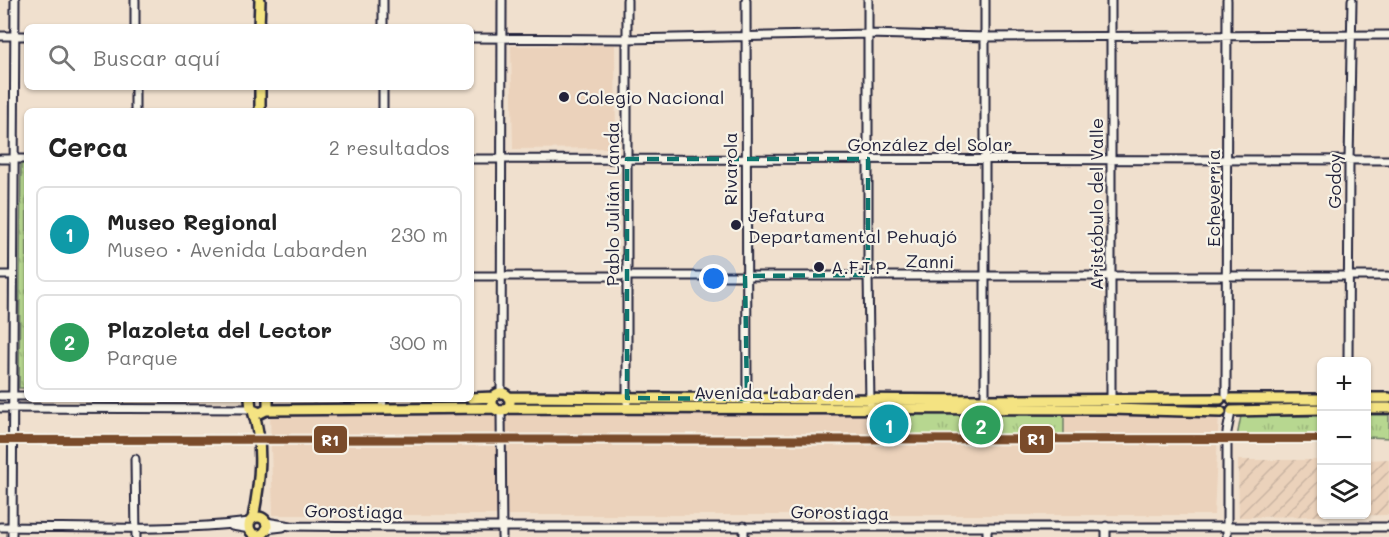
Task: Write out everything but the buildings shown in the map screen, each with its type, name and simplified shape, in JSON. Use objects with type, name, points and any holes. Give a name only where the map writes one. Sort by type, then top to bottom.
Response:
[{"type":"main road","points":[[259,24],[260,0]]},
{"type":"main road","points":[[260,90],[260,108]]},
{"type":"main road","points":[[501,396],[509,403],[501,409],[492,402],[501,396]]},
{"type":"main road","name":"Avenida Labarden","points":[[474,398],[501,396],[627,403],[747,404],[870,409],[1111,398],[1317,399]]},
{"type":"main road","name":"Avenida Labarden","points":[[747,404],[870,398],[985,405],[1226,412],[1317,409]]},
{"type":"main road","points":[[1226,398],[1235,406],[1226,412],[1217,406],[1226,398]]},
{"type":"main road","points":[[1371,398],[1389,398]]},
{"type":"main road","points":[[259,431],[269,402]]},
{"type":"main road","name":"Avenida Labarden","points":[[252,406],[260,413],[266,411],[382,409],[501,409],[627,403]]},
{"type":"main road","points":[[252,406],[259,431],[258,528]]},
{"type":"main road","points":[[1371,408],[1389,408]]},
{"type":"street","points":[[12,537],[15,0]]},
{"type":"street","points":[[135,0],[135,24]]},
{"type":"street","points":[[383,0],[383,24]]},
{"type":"street","points":[[501,396],[502,0]]},
{"type":"street","name":"Pablo Julián Landa","points":[[627,0],[627,403]]},
{"type":"street","name":"Rivarola","points":[[746,0],[747,404]]},
{"type":"street","points":[[868,0],[870,409]]},
{"type":"street","points":[[985,0],[985,405]]},
{"type":"street","name":"Aristóbulo del Valle","points":[[1111,0],[1111,409]]},
{"type":"street","name":"Echeverría","points":[[1226,398],[1227,0]]},
{"type":"street","name":"Godoy","points":[[1348,357],[1353,0]]},
{"type":"street","points":[[474,38],[627,39],[868,34],[985,37],[1389,35]]},
{"type":"street","points":[[0,36],[24,36]]},
{"type":"street","points":[[135,90],[135,108]]},
{"type":"street","points":[[383,90],[383,108]]},
{"type":"street","points":[[0,159],[24,159]]},
{"type":"street","name":"González del Solar","points":[[474,159],[1389,160]]},
{"type":"street","points":[[0,275],[12,275]]},
{"type":"street","name":"Zanni","points":[[474,276],[1389,276]]},
{"type":"street","points":[[0,396],[24,396]]},
{"type":"street","points":[[382,409],[383,402]]},
{"type":"street","points":[[0,408],[252,406]]},
{"type":"street","points":[[501,409],[502,537]]},
{"type":"street","points":[[1226,412],[1227,537]]},
{"type":"street","points":[[135,459],[136,537]]},
{"type":"street","name":"Gorostiaga","points":[[0,527],[224,525],[258,528],[291,525],[864,528],[1389,527]]},
{"type":"street","points":[[744,526],[744,537]]},
{"type":"street","points":[[1106,526],[1106,537]]},
{"type":"street","points":[[385,527],[385,537]]},
{"type":"street","points":[[622,527],[622,537]]},
{"type":"street","points":[[864,528],[864,537]]},
{"type":"street","points":[[987,528],[987,537]]},
{"type":"street","points":[[1350,528],[1350,537]]},
{"type":"highlighted area","points":[[627,159],[868,159],[868,275],[745,276],[747,399],[627,398]]},
{"type":"shaded area","name":"Colegio Nacional","points":[[615,45],[616,148],[513,149],[511,46]]},
{"type":"shaded area","points":[[1219,413],[1214,515],[273,515],[270,414]]},
{"type":"shaded area","points":[[1389,459],[1389,515],[1371,515],[1371,460]]},
{"type":"shaded area","points":[[1238,460],[1317,460],[1317,516],[1239,517]]},
{"type":"green space","points":[[21,159],[24,159],[24,388],[19,388]]},
{"type":"green space","points":[[897,413],[1064,414],[1064,437],[897,436]]},
{"type":"green space","points":[[1371,415],[1389,415],[1389,438],[1371,437]]},
{"type":"green space","points":[[1241,416],[1317,416],[1317,437],[1237,437]]},
{"type":"transit line","name":"R1","points":[[0,440],[1317,439]]},
{"type":"place","name":"Colegio Nacional","points":[[564,97]]},
{"type":"place","name":"Jefatura Departamental Pehuajó","points":[[736,225]]},
{"type":"place","name":"A.F.I.P.","points":[[819,267]]},
{"type":"place","name":"Museo Regional","points":[[889,424]]},
{"type":"place","name":"Plazoleta del Lector","points":[[981,425]]}]
